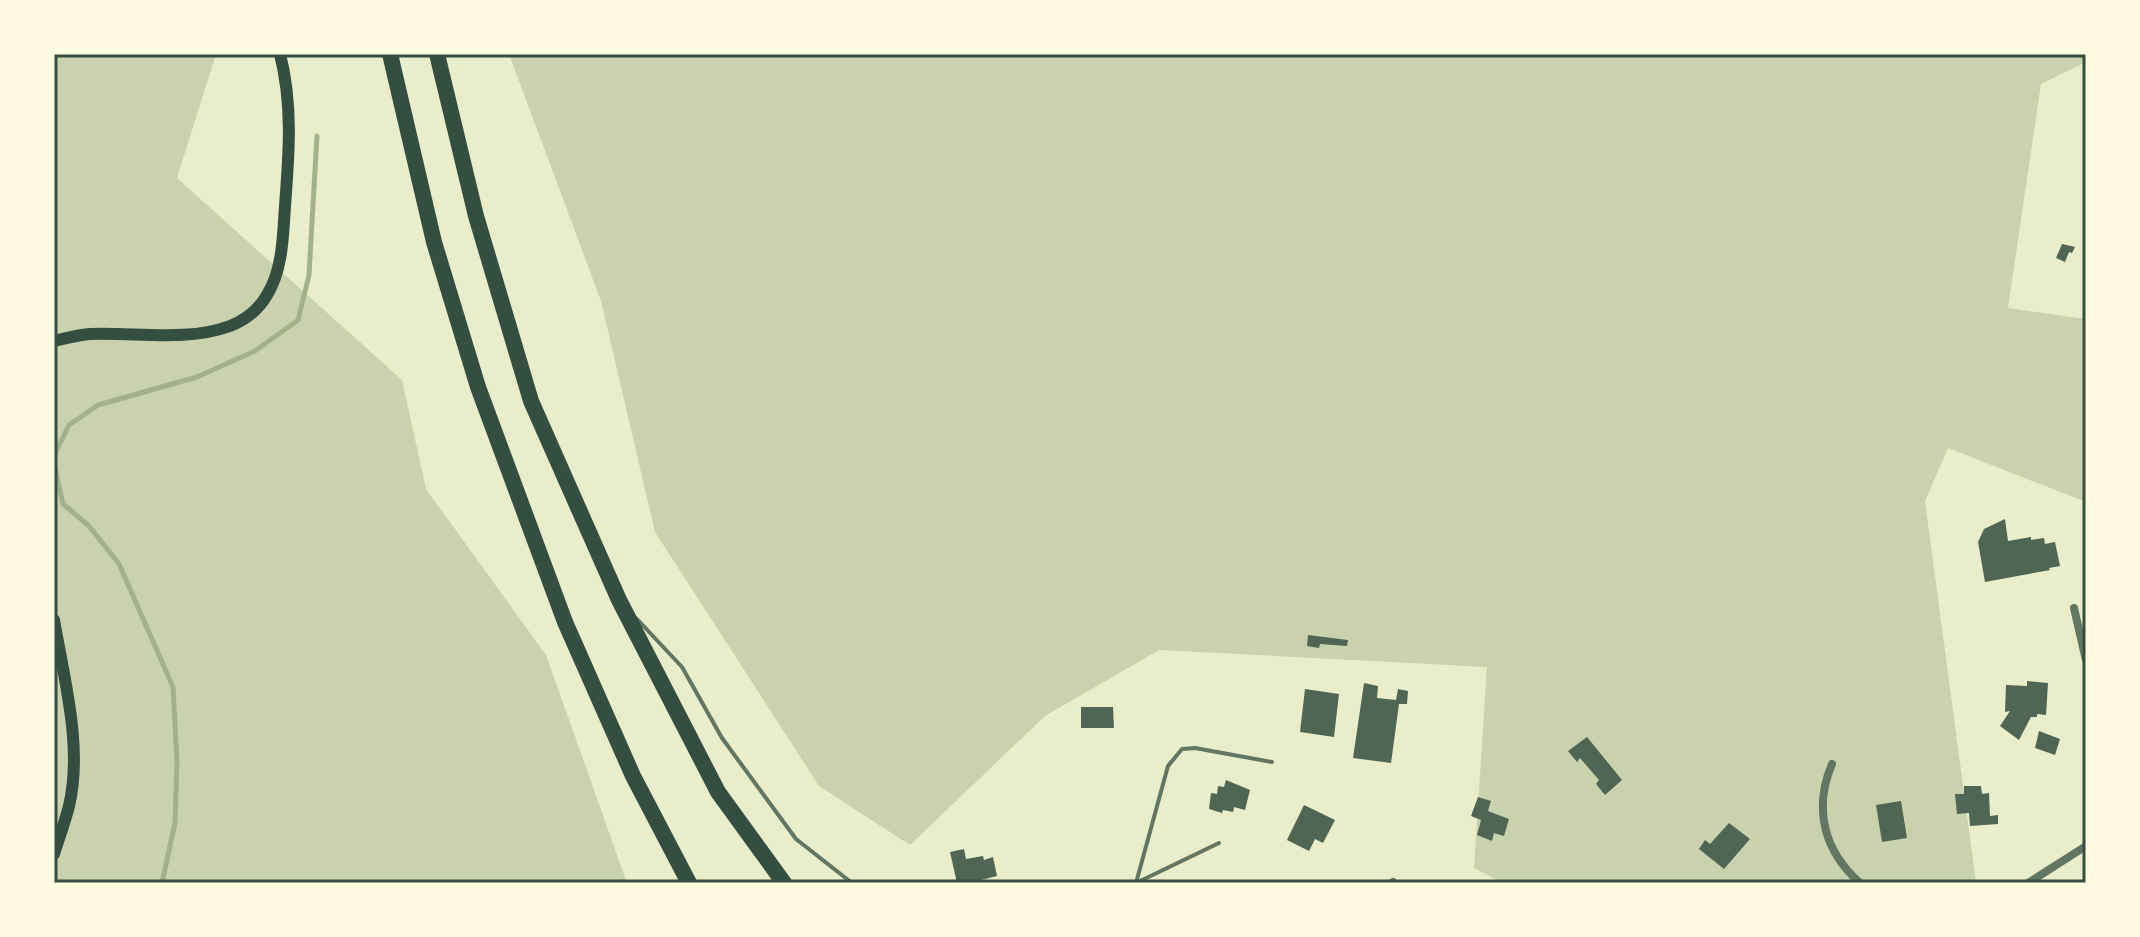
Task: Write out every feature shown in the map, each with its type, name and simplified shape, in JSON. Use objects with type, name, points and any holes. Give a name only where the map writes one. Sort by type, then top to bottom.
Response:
[{"type":"highway","points":[[390,54],[434,242],[478,387],[565,622],[633,776],[689,883]]},
{"type":"highway","points":[[437,54],[476,216],[531,401],[619,600],[718,792],[784,883]]},
{"type":"main road","points":[[54,341],[86,334],[197,333],[230,326],[252,314],[267,295],[277,272],[282,245],[291,133],[287,83],[280,54]]},
{"type":"main road","points":[[54,620],[68,701],[73,759],[70,804],[54,854]]},
{"type":"street","points":[[2074,608],[2086,660]]},
{"type":"street","points":[[1832,764],[1823,786],[1823,823],[1842,867],[1860,883]]},
{"type":"street","points":[[2028,883],[2086,846]]},
{"type":"lane","points":[[619,600],[682,667],[722,738],[796,839],[852,883]]},
{"type":"lane","points":[[1136,883],[1168,766],[1182,749],[1195,748],[1272,762]]},
{"type":"lane","points":[[1136,883],[1219,843]]},
{"type":"green space","points":[[54,54],[216,54],[177,178],[402,380],[426,489],[546,655],[627,883],[54,883]]},
{"type":"green space","points":[[509,54],[2086,54],[2086,62],[2041,84],[2008,308],[2086,319],[2086,502],[1948,448],[1925,501],[1976,883],[1503,883],[1474,868],[1487,667],[1159,650],[1045,716],[910,845],[819,786],[655,532],[601,301]]},
{"type":"building","points":[[2062,244],[2075,247],[2065,262],[2056,258]]},
{"type":"building","points":[[2005,519],[2008,541],[2031,537],[2031,540],[2044,538],[2045,544],[2055,542],[2060,566],[1985,582],[1978,542],[1984,529]]},
{"type":"building","points":[[1308,635],[1348,640],[1347,646],[1307,646]]},
{"type":"building","points":[[2027,681],[2048,683],[2046,715],[2031,717],[2019,740],[2000,726],[2010,711],[2005,712],[2006,685],[2027,686]]},
{"type":"building","points":[[1364,683],[1378,686],[1377,698],[1396,700],[1398,689],[1408,691],[1407,704],[1399,704],[1391,763],[1353,758]]},
{"type":"building","points":[[1305,689],[1339,694],[1334,737],[1300,732]]},
{"type":"building","points":[[1081,707],[1113,707],[1114,728],[1081,728]]},
{"type":"building","points":[[2039,731],[2060,739],[2055,755],[2035,748]]},
{"type":"building","points":[[1587,737],[1622,780],[1605,795],[1596,784],[1599,780],[1580,758],[1577,762],[1568,751]]},
{"type":"building","points":[[1226,780],[1250,790],[1245,810],[1234,807],[1233,812],[1223,810],[1222,813],[1209,809],[1211,793],[1217,794],[1218,786],[1224,787]]},
{"type":"building","points":[[1964,786],[1981,786],[1982,794],[1989,793],[1990,816],[1998,815],[1998,824],[1970,826],[1969,813],[1957,814],[1955,794],[1964,794]]},
{"type":"building","points":[[1478,797],[1491,801],[1488,811],[1509,819],[1504,836],[1494,833],[1492,841],[1477,835],[1481,820],[1471,816]]},
{"type":"building","points":[[1901,801],[1907,838],[1882,842],[1876,805]]},
{"type":"building","points":[[1304,805],[1335,820],[1323,843],[1315,839],[1309,851],[1287,840]]},
{"type":"building","points":[[1729,823],[1750,839],[1724,869],[1699,849],[1705,840],[1710,844]]},
{"type":"building","points":[[964,849],[966,859],[993,857],[997,876],[957,883],[950,852]]},
{"type":"waterway","points":[[54,456],[69,425],[98,405],[197,377],[255,351],[298,320],[309,275],[317,136]]},
{"type":"waterway","points":[[54,464],[63,504],[89,526],[119,564],[173,687],[177,760],[175,823],[162,883]]}]
